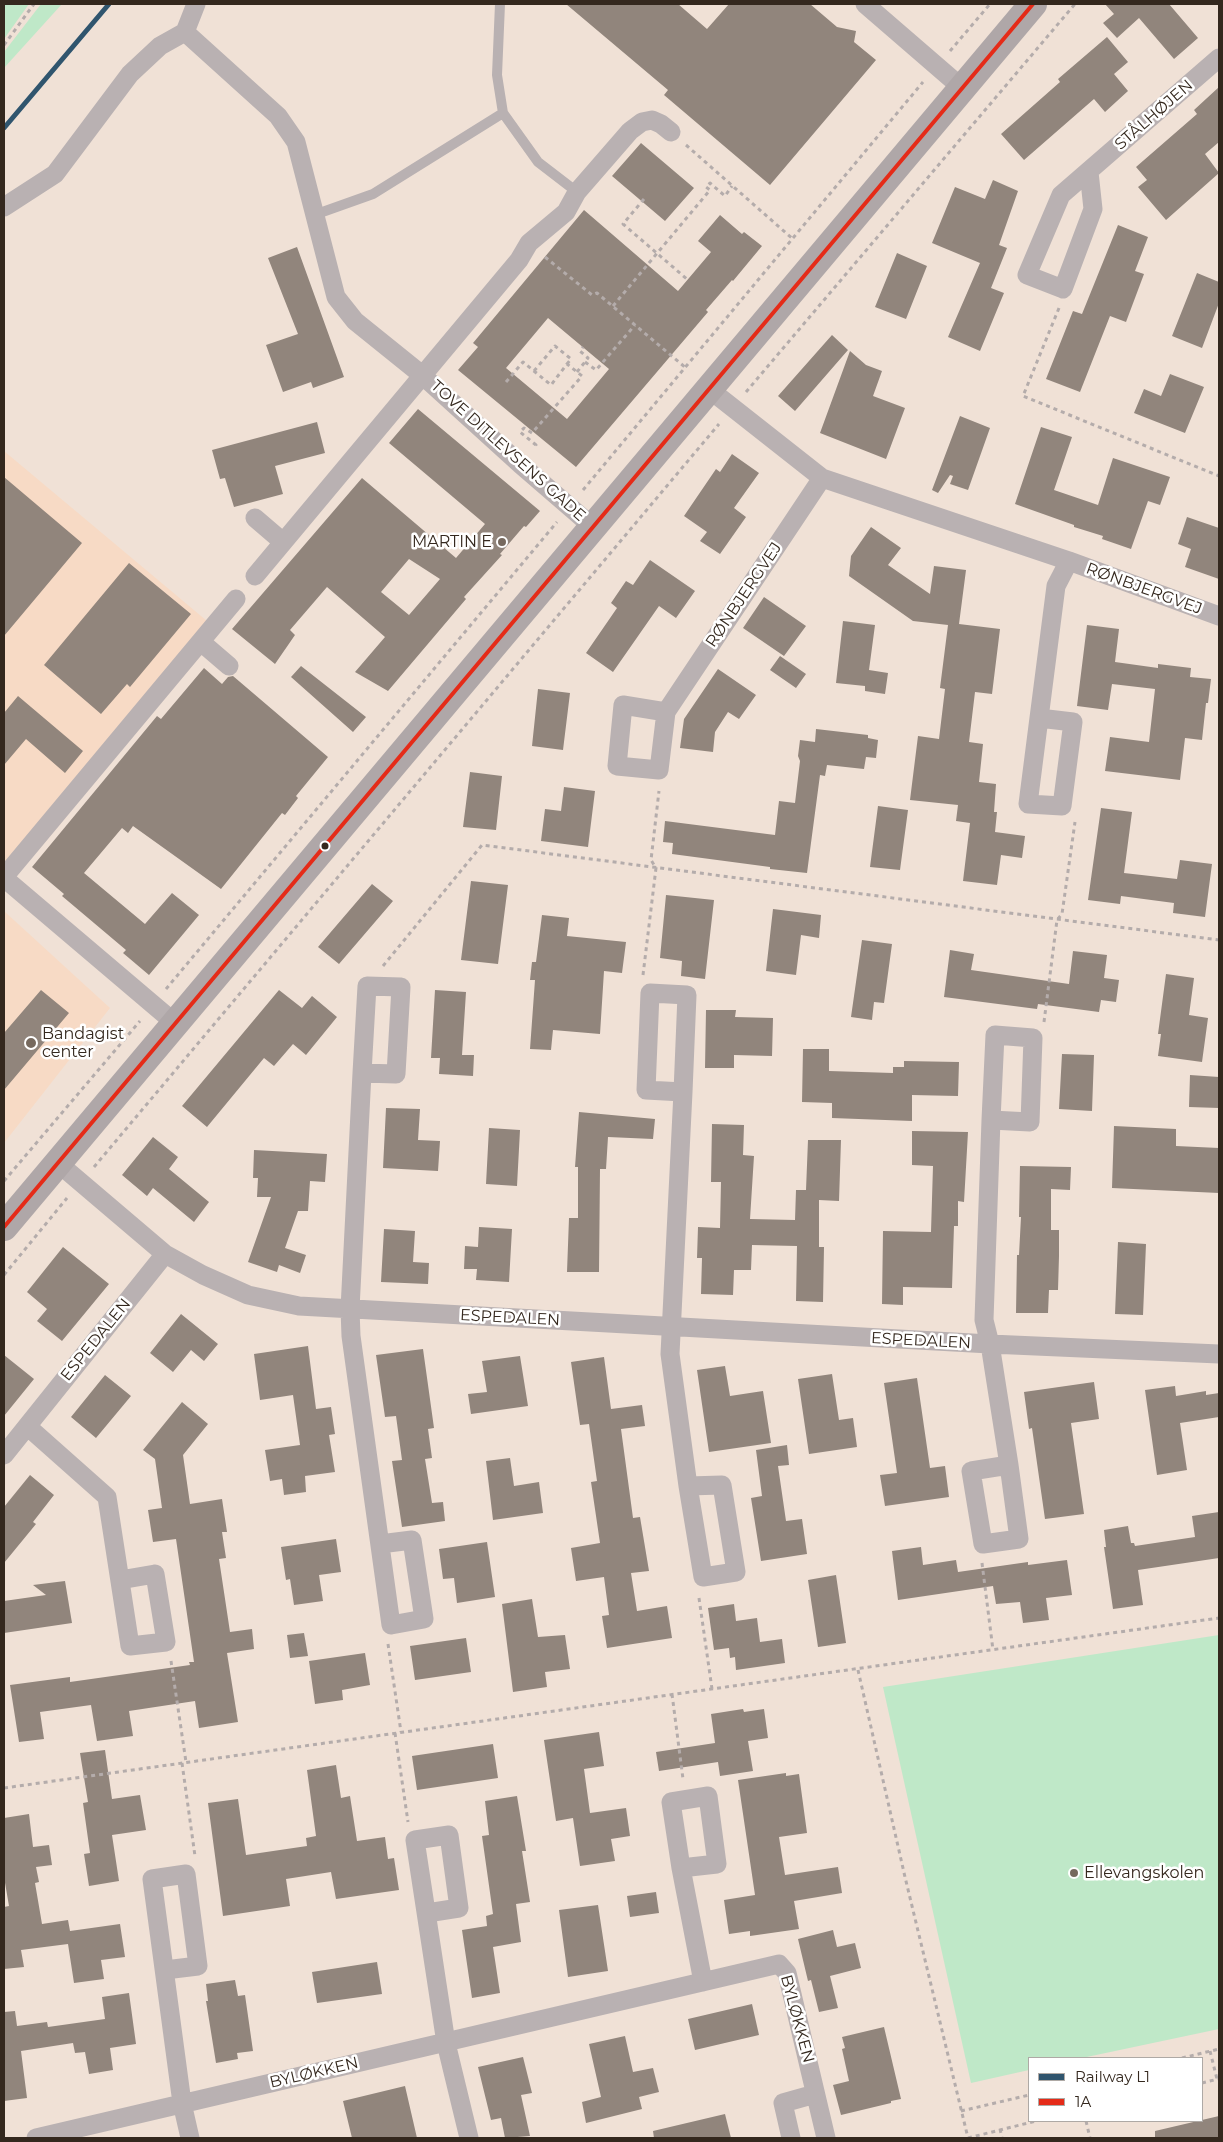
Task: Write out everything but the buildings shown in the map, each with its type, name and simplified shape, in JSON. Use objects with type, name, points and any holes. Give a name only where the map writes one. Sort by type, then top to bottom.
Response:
[{"type":"street","points":[[4,207],[55,174],[130,74],[160,46],[185,32],[196,4]]},
{"type":"street","points":[[865,4],[961,88]]},
{"type":"street","points":[[4,1227],[1033,4]]},
{"type":"street","name":"TOVE DITLEVSENS GADE","points":[[185,32],[278,116],[296,142],[336,297],[355,321],[422,375],[593,527]]},
{"type":"street","name":"STÅLHØJEN","points":[[1063,289],[1027,275],[1061,195],[1219,58]]},
{"type":"street","name":"TOVE DITLEVSENS GADE","points":[[255,576],[519,260],[533,239],[568,208],[577,192],[636,125],[652,120],[671,132]]},
{"type":"street","points":[[1063,289],[1093,209],[1089,172]]},
{"type":"street","name":"RØNBJERGVEJ","points":[[709,389],[822,478],[1069,561],[1219,616]]},
{"type":"street","name":"RØNBJERGVEJ","points":[[659,770],[666,712],[822,478]]},
{"type":"street","points":[[255,518],[283,542]]},
{"type":"street","name":"RØNBJERGVEJ","points":[[1062,806],[1028,804],[1056,586],[1069,561]]},
{"type":"street","points":[[176,1024],[4,877],[236,599]]},
{"type":"street","points":[[201,642],[229,666]]},
{"type":"street","points":[[659,770],[617,766],[623,704],[666,712]]},
{"type":"street","points":[[1039,718],[1073,722],[1062,806]]},
{"type":"street","points":[[362,1073],[396,1074],[400,987],[367,986],[362,1073],[350,1309],[351,1336],[391,1624],[424,1620],[412,1540],[380,1544]]},
{"type":"street","points":[[682,1092],[646,1090],[650,993],[687,995],[670,1354],[688,1486],[703,1577],[736,1572],[722,1485],[688,1486]]},
{"type":"street","name":"ESPEDALEN","points":[[983,1544],[1019,1539],[990,1344],[984,1320],[995,1035],[1033,1038]]},
{"type":"street","points":[[992,1120],[1030,1122],[1033,1038]]},
{"type":"street","name":"ESPEDALEN","points":[[58,1163],[165,1254],[204,1275],[248,1294],[299,1306],[671,1328],[1219,1354]]},
{"type":"street","name":"ESPEDALEN","points":[[4,1455],[165,1254]]},
{"type":"street","points":[[27,1426],[107,1497],[130,1646],[166,1642],[156,1574],[120,1580]]},
{"type":"street","points":[[983,1544],[971,1471],[1009,1465]]},
{"type":"street","points":[[681,1868],[717,1864],[708,1796],[671,1802],[681,1868],[703,1982]]},
{"type":"street","points":[[427,1913],[459,1908],[449,1835],[415,1840],[446,2043],[469,2138]]},
{"type":"street","points":[[165,1970],[198,1966],[186,1874],[152,1879],[182,2103],[190,2138]]},
{"type":"street","name":"BYLØKKEN","points":[[36,2138],[779,1964],[787,1973],[826,2138]]},
{"type":"street","points":[[791,2138],[783,2102],[816,2094]]},
{"type":"lane","points":[[500,4],[498,75],[503,113],[538,162],[577,192]]},
{"type":"lane","points":[[314,215],[373,194],[503,113]]},
{"type":"path","points":[[4,45],[34,4]]},
{"type":"path","points":[[4,1181],[990,4]]},
{"type":"path","points":[[4,1275],[1075,4]]},
{"type":"path","points":[[671,132],[793,240],[815,262]]},
{"type":"path","points":[[613,306],[710,190],[706,187],[710,183],[725,196],[732,186]]},
{"type":"path","points":[[644,199],[623,224],[688,280]]},
{"type":"path","points":[[544,255],[592,295],[597,292],[686,368]]},
{"type":"path","points":[[1063,289],[1064,297],[1023,396],[1219,476]]},
{"type":"path","points":[[585,362],[596,370],[635,325]]},
{"type":"path","points":[[506,382],[523,362],[551,385],[571,359],[555,346],[534,371]]},
{"type":"path","points":[[577,372],[588,358],[580,351],[583,347]]},
{"type":"path","points":[[536,445],[520,432],[524,428],[532,433],[582,376],[567,364]]},
{"type":"path","points":[[650,993],[643,978],[656,868],[651,860],[660,783],[659,770]]},
{"type":"path","points":[[1033,1038],[1043,1037],[1057,920],[1062,914],[1075,820],[1062,806]]},
{"type":"path","points":[[367,986],[482,846],[1219,940]]},
{"type":"path","points":[[983,1544],[981,1557],[993,1650]]},
{"type":"path","points":[[703,1577],[698,1589],[712,1689]]},
{"type":"path","points":[[4,1788],[1219,1618]]},
{"type":"path","points":[[391,1624],[387,1635],[402,1732]]},
{"type":"path","points":[[166,1642],[170,1652],[198,1872],[186,1874]]},
{"type":"path","points":[[858,1670],[968,2138],[1032,2122]]},
{"type":"path","points":[[672,1694],[685,1799]]},
{"type":"path","points":[[394,1733],[409,1833],[415,1840]]},
{"type":"path","points":[[1187,2057],[1219,2049]]},
{"type":"path","points":[[1203,2083],[1218,2079],[1210,2052]]},
{"type":"path","points":[[961,2111],[1028,2094]]},
{"type":"path","points":[[1086,2122],[1090,2138]]},
{"type":"path","points":[[1000,2129],[1002,2138]]},
{"type":"shaded area","points":[[4,451],[207,621],[4,864]]},
{"type":"shaded area","points":[[4,911],[110,1008],[4,1143]]},
{"type":"green space","points":[[4,4],[29,4],[4,39]]},
{"type":"green space","points":[[41,4],[62,4],[4,68],[4,52]]},
{"type":"green space","name":"Ellevangskolen","points":[[1219,1635],[1219,2029],[1087,2057],[1028,2057],[1028,2070],[971,2083],[883,1687]]},
{"type":"rail line","name":"L1","points":[[4,128],[109,4]]},
{"type":"transit line","name":"1A","points":[[4,1227],[1033,4]]},
{"type":"place","name":"MARTIN E","points":[[502,542]]},
{"type":"place","name":"Bandagist center","points":[[31,1043]]},
{"type":"place","name":"Ellevangskolen","points":[[1074,1873]]}]
